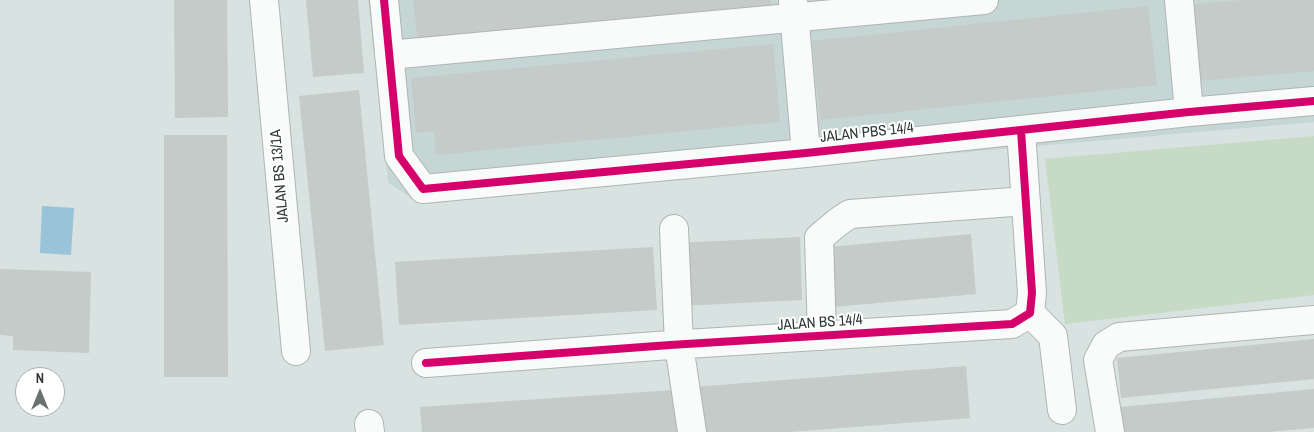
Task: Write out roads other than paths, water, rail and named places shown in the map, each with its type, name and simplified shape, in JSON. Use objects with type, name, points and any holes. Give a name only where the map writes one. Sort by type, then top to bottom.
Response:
[{"type":"street","name":"JALAN BS 13/1A","points":[[264,0],[296,351]]},
{"type":"street","points":[[384,0],[389,55],[794,9],[984,0]]},
{"type":"street","points":[[1179,0],[1189,112]]},
{"type":"street","points":[[794,9],[806,153]]},
{"type":"street","name":"JALAN PBS 14/4","points":[[389,55],[399,156],[423,189],[806,153],[1189,112],[1314,101]]},
{"type":"street","points":[[1022,130],[1032,293],[1030,314],[1053,336],[1062,410]]},
{"type":"street","points":[[822,336],[818,238],[850,214],[1026,201]]},
{"type":"street","points":[[674,229],[679,345],[692,432]]},
{"type":"street","name":"JALAN BS 14/4","points":[[426,363],[1012,324],[1030,314]]},
{"type":"street","points":[[1110,432],[1098,360],[1106,345],[1119,337],[1314,320]]},
{"type":"water","points":[[42,206],[74,208],[71,255],[40,253]]}]
